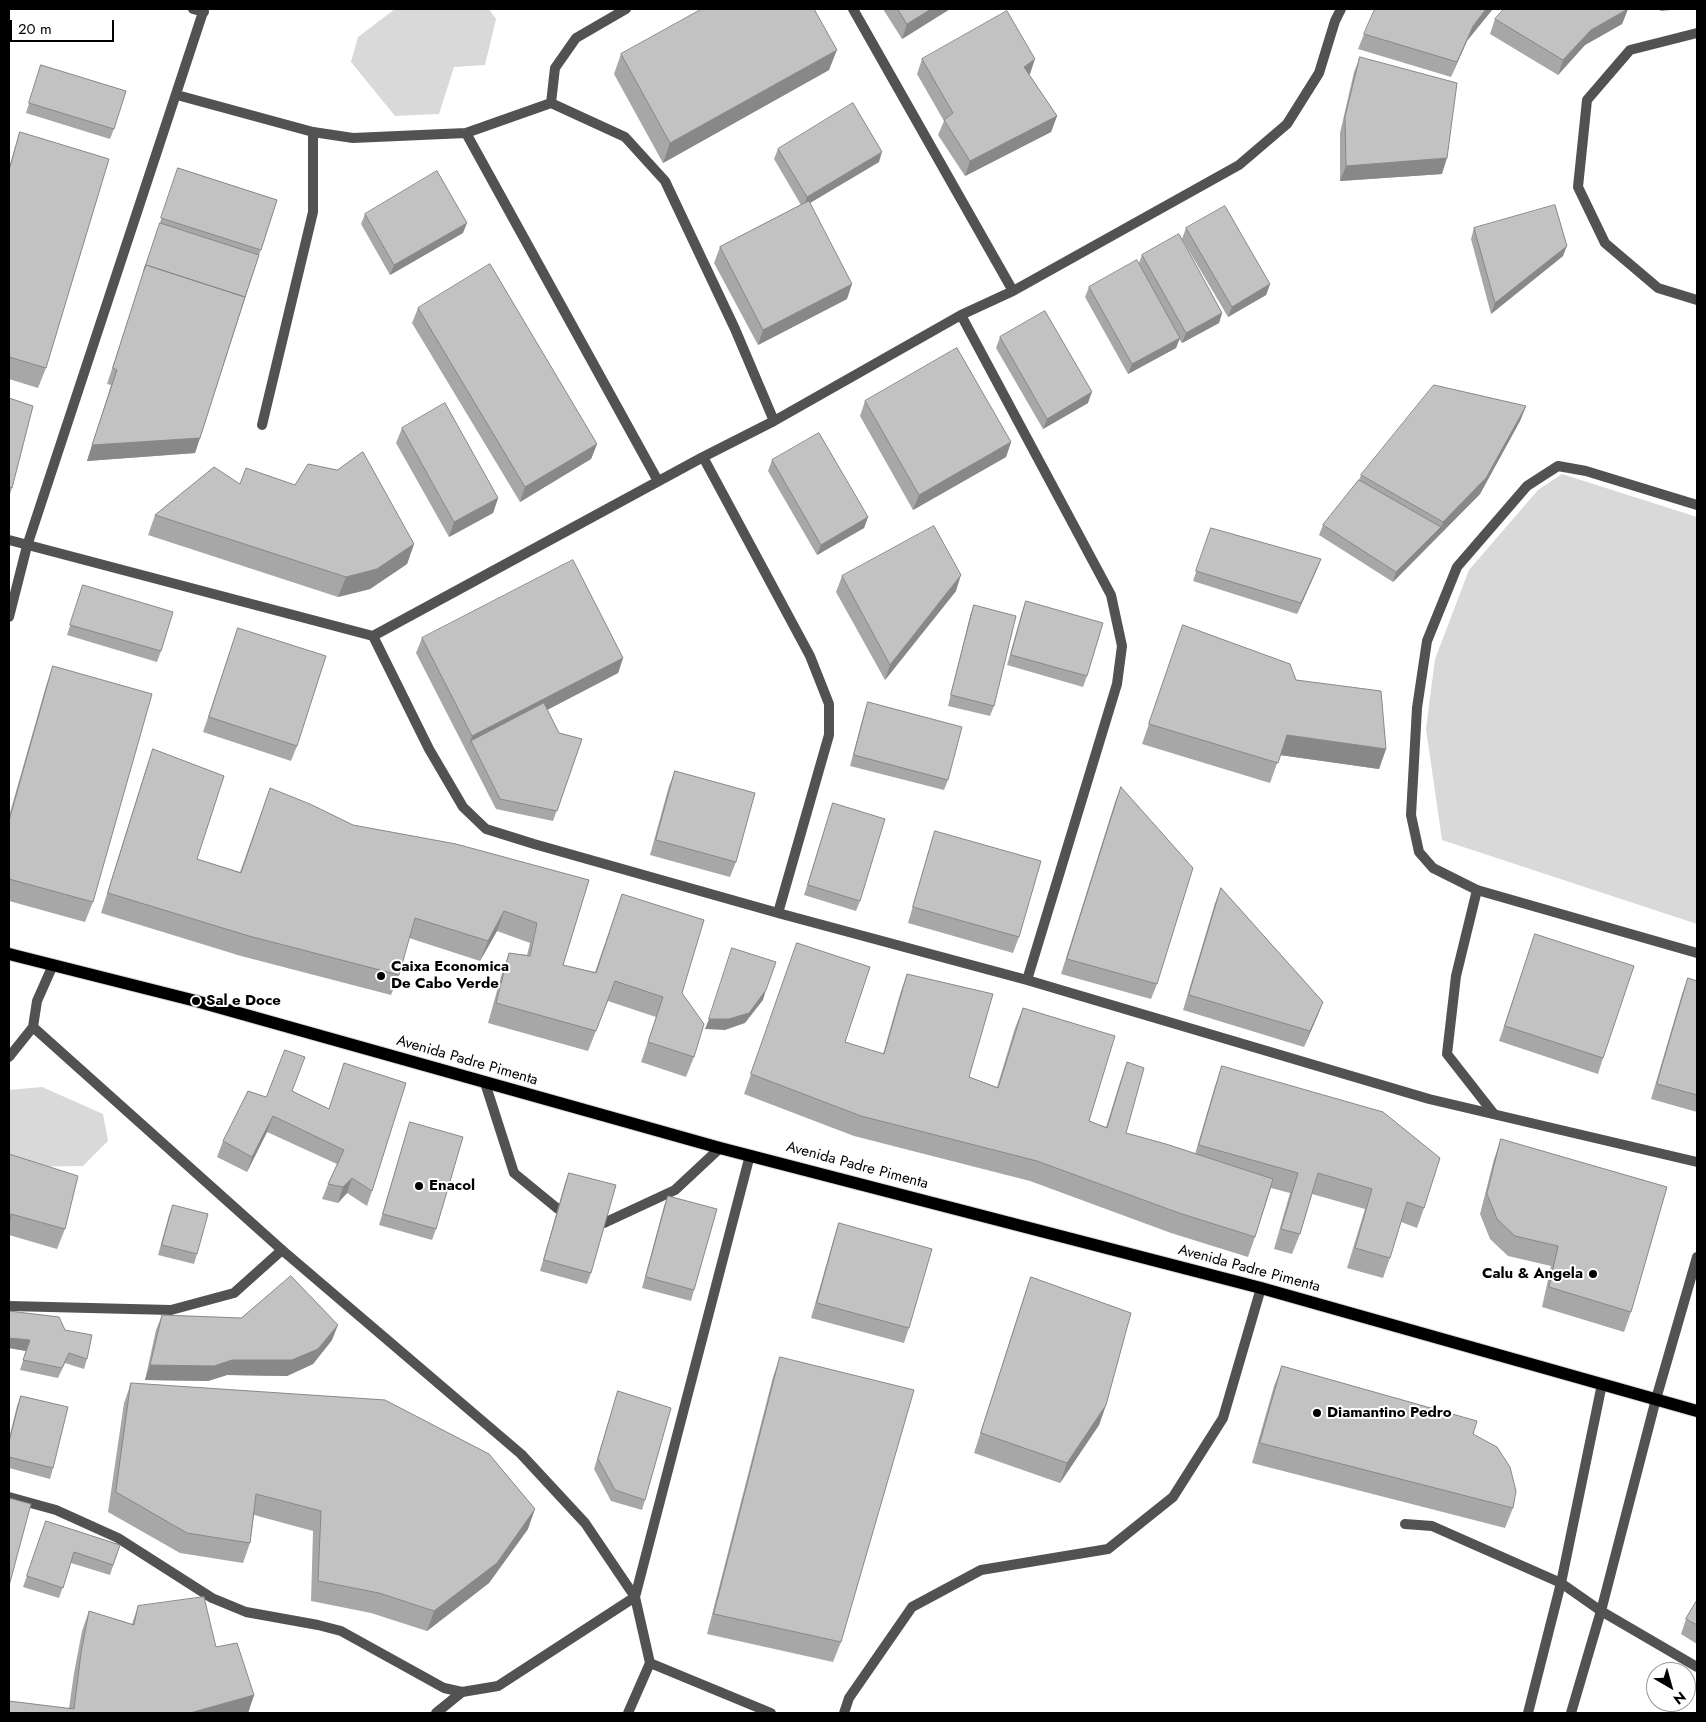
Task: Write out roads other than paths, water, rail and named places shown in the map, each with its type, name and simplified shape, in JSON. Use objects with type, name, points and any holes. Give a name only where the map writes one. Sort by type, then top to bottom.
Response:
[{"type":"main road","name":"Avenida Padre Pimenta","points":[[9,954],[196,1001],[720,1148],[1261,1288],[1697,1411]]},
{"type":"street","points":[[9,617],[27,546],[204,10],[193,9]]},
{"type":"street","points":[[551,102],[555,68],[576,38],[626,9]]},
{"type":"street","points":[[853,9],[1013,291]]},
{"type":"street","points":[[9,540],[373,636],[658,481],[774,421],[961,315],[1013,291],[1239,165],[1287,124],[1319,73],[1335,21],[1341,9]]},
{"type":"street","points":[[1697,33],[1630,50],[1587,100],[1578,187],[1605,243],[1658,288],[1697,300]]},
{"type":"street","points":[[177,94],[313,132],[353,138],[466,132],[551,102],[625,137],[665,181],[735,330],[774,421]]},
{"type":"street","points":[[262,425],[314,212],[313,132]]},
{"type":"street","points":[[466,132],[658,481]]},
{"type":"street","points":[[961,315],[1111,595],[1122,646],[1117,684],[1027,980]]},
{"type":"street","points":[[703,457],[810,656],[829,704],[829,735],[778,913]]},
{"type":"street","points":[[1697,505],[1586,471],[1558,466],[1527,486],[1457,567],[1427,641],[1417,708],[1410,815],[1419,852],[1433,868],[1477,890],[1697,953]]},
{"type":"street","points":[[373,636],[429,749],[463,807],[486,829],[778,913],[1027,980],[1429,1099],[1697,1162]]},
{"type":"street","points":[[1477,890],[1456,976],[1446,1054],[1494,1114]]},
{"type":"street","points":[[9,1057],[33,1027],[38,1001],[53,965]]},
{"type":"street","points":[[33,1027],[282,1250],[521,1454],[585,1522],[635,1597],[650,1663],[628,1713]]},
{"type":"street","points":[[485,1083],[514,1173],[558,1209]]},
{"type":"street","points":[[604,1223],[675,1190],[720,1148]]},
{"type":"street","points":[[9,1497],[56,1510],[118,1538],[212,1598],[246,1612],[318,1624],[341,1631],[444,1688],[462,1692],[498,1686],[635,1597],[750,1155]]},
{"type":"street","points":[[9,1306],[171,1310],[234,1293],[282,1250]]},
{"type":"street","points":[[1571,1713],[1601,1611],[1656,1399],[1697,1257]]},
{"type":"street","points":[[844,1713],[849,1698],[912,1607],[981,1570],[1108,1549],[1173,1497],[1223,1418],[1261,1288]]},
{"type":"street","points":[[1528,1713],[1561,1583],[1602,1384]]},
{"type":"street","points":[[1405,1524],[1432,1526],[1561,1583],[1601,1611],[1697,1667]]},
{"type":"street","points":[[650,1663],[771,1713]]},
{"type":"street","points":[[436,1713],[462,1692]]},
{"type":"place","name":"Caixa Economica De Cabo Verde","points":[[381,976]]},
{"type":"place","name":"Sal e Doce","points":[[196,1001]]},
{"type":"place","name":"Enacol","points":[[419,1186]]},
{"type":"place","name":"Calu & Angela","points":[[1593,1274]]},
{"type":"place","name":"Diamantino Pedro","points":[[1317,1413]]}]
